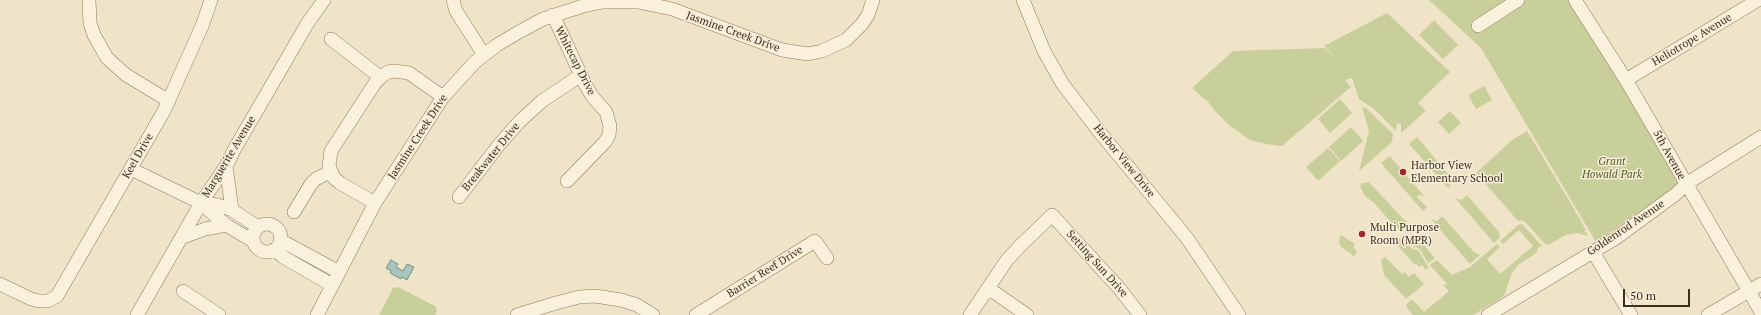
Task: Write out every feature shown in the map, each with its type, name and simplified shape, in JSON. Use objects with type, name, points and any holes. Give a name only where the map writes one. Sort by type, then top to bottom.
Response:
[{"type":"street","points":[[89,0],[90,23],[94,35],[107,58],[126,75],[169,101]]},
{"type":"street","name":"Keel Drive","points":[[0,284],[31,299],[48,301],[57,296],[63,288],[169,101],[212,0]]},
{"type":"street","name":"Marguerite Avenue","points":[[137,315],[201,203],[226,166],[307,24],[324,0]]},
{"type":"street","points":[[453,0],[456,11],[484,55]]},
{"type":"street","name":"Jasmine Creek Drive","points":[[317,315],[375,203],[443,97],[462,75],[484,55],[518,32],[553,16],[583,6],[603,1],[626,2],[655,5],[672,9],[782,50],[793,53],[808,54],[822,51],[846,40],[862,24],[868,15],[873,0]]},
{"type":"street","name":"Harbor View Drive","points":[[1023,0],[1044,51],[1062,83],[1097,129],[1187,238],[1239,315]]},
{"type":"street","points":[[1478,26],[1518,0]]},
{"type":"street","name":"5th Avenue","points":[[1575,0],[1626,80],[1761,312]]},
{"type":"street","name":"Heliotrope Avenue","points":[[1626,80],[1758,2]]},
{"type":"street","name":"Whitecap Drive","points":[[553,16],[592,96],[606,112],[610,126],[609,135],[605,142],[567,181]]},
{"type":"street","points":[[331,39],[380,77]]},
{"type":"street","points":[[375,203],[340,183],[330,172],[329,159],[331,151],[380,77],[388,72],[403,71],[409,73],[443,97]]},
{"type":"street","name":"Breakwater Drive","points":[[459,197],[498,146],[519,122],[552,93],[581,75]]},
{"type":"street","name":"Goldenrod Avenue","points":[[1488,315],[1593,252],[1647,216],[1676,194],[1686,184],[1761,136]]},
{"type":"street","points":[[226,166],[232,210]]},
{"type":"street","points":[[131,169],[201,203],[226,225],[253,241],[262,251],[266,252],[278,244]]},
{"type":"street","points":[[294,212],[311,184],[316,179],[330,172]]},
{"type":"street","points":[[201,203],[218,205],[232,210],[258,227]]},
{"type":"street","name":"Setting Sun Drive","points":[[988,288],[1016,251],[1052,215],[1119,288],[1140,315]]},
{"type":"street","points":[[253,241],[253,233],[258,227],[267,224],[271,225],[278,231],[278,244],[283,257],[332,285]]},
{"type":"street","points":[[181,238],[205,229],[226,225]]},
{"type":"street","name":"Barrier Reef Drive","points":[[696,315],[815,241],[827,258]]},
{"type":"street","points":[[278,244],[339,272]]},
{"type":"street","points":[[1593,252],[1631,315]]},
{"type":"street","points":[[1708,315],[1761,284]]},
{"type":"street","points":[[970,315],[988,288],[1027,315]]},
{"type":"street","points":[[183,290],[219,315]]},
{"type":"street","points":[[520,314],[556,303],[595,296],[621,300],[636,305],[653,315]]},
{"type":"green space","name":"Grant Howald Park","points":[[1429,0],[1569,0],[1681,183],[1596,242],[1481,48]]},
{"type":"green space","points":[[1387,13],[1450,72],[1418,103],[1426,111],[1401,133],[1401,124],[1397,123],[1396,131],[1374,109],[1359,99],[1352,78],[1345,80],[1351,87],[1282,146],[1250,140],[1229,125],[1208,102],[1192,88],[1233,51],[1325,48],[1341,62],[1324,46]]},
{"type":"green space","points":[[1434,20],[1458,45],[1443,59],[1419,35]]},
{"type":"green space","points":[[1484,86],[1492,100],[1476,109],[1468,95]]},
{"type":"green space","points":[[1340,99],[1352,113],[1330,133],[1318,119]]},
{"type":"green space","points":[[1362,107],[1366,108],[1393,134],[1392,142],[1359,171],[1369,131]]},
{"type":"green space","points":[[1450,111],[1461,123],[1449,134],[1438,122]]},
{"type":"green space","points":[[1351,127],[1363,141],[1341,161],[1329,147]]},
{"type":"green space","points":[[1527,131],[1576,212],[1575,214],[1577,214],[1586,230],[1584,231],[1586,233],[1587,232],[1587,236],[1578,233],[1566,235],[1548,245],[1544,243],[1525,222],[1521,220],[1518,221],[1476,173],[1512,140]]},
{"type":"green space","points":[[1417,137],[1449,175],[1445,174],[1443,177],[1451,186],[1448,188],[1409,144]]},
{"type":"green space","points":[[1328,148],[1340,161],[1318,181],[1306,167]]},
{"type":"green space","points":[[1390,156],[1424,196],[1419,195],[1417,197],[1427,207],[1423,211],[1381,163]]},
{"type":"green space","points":[[1369,182],[1408,224],[1400,231],[1394,224],[1385,233],[1392,223],[1373,202],[1365,196],[1360,186],[1362,183]]},
{"type":"green space","points":[[1467,195],[1499,232],[1500,238],[1494,243],[1455,198],[1462,200]]},
{"type":"green space","points":[[1442,216],[1474,252],[1480,255],[1470,264],[1431,219],[1437,221]]},
{"type":"green space","points":[[1522,224],[1542,246],[1538,248],[1536,253],[1518,265],[1512,273],[1504,296],[1473,315],[1413,315],[1407,308],[1406,305],[1412,299],[1424,312],[1449,291],[1443,285],[1447,284],[1430,265],[1437,260],[1452,275],[1470,267],[1497,244],[1500,247],[1487,259],[1500,274],[1533,246],[1519,230],[1503,244],[1500,241],[1518,225]]},
{"type":"green space","points":[[1341,235],[1355,244],[1353,248],[1357,251],[1354,256],[1340,246],[1339,240]]},
{"type":"green space","points":[[1402,237],[1411,248],[1419,251],[1428,267],[1426,270],[1422,265],[1420,267],[1414,264],[1398,246],[1396,242]]},
{"type":"green space","points":[[1418,238],[1435,258],[1428,263],[1420,249],[1413,246]]},
{"type":"green space","points":[[1385,257],[1402,274],[1405,272],[1409,277],[1414,273],[1424,284],[1406,299],[1384,275],[1381,260]]},
{"type":"green space","points":[[398,287],[435,306],[437,311],[435,315],[379,315],[393,288]]},
{"type":"water","points":[[391,260],[398,264],[396,267],[403,271],[407,264],[414,267],[407,280],[402,277],[401,279],[390,273],[391,271],[386,268]]},
{"type":"place","name":"Harbor View Elementary School","points":[[1403,172]]},
{"type":"place","name":"Multi Purpose Room (MPR)","points":[[1362,234]]}]
